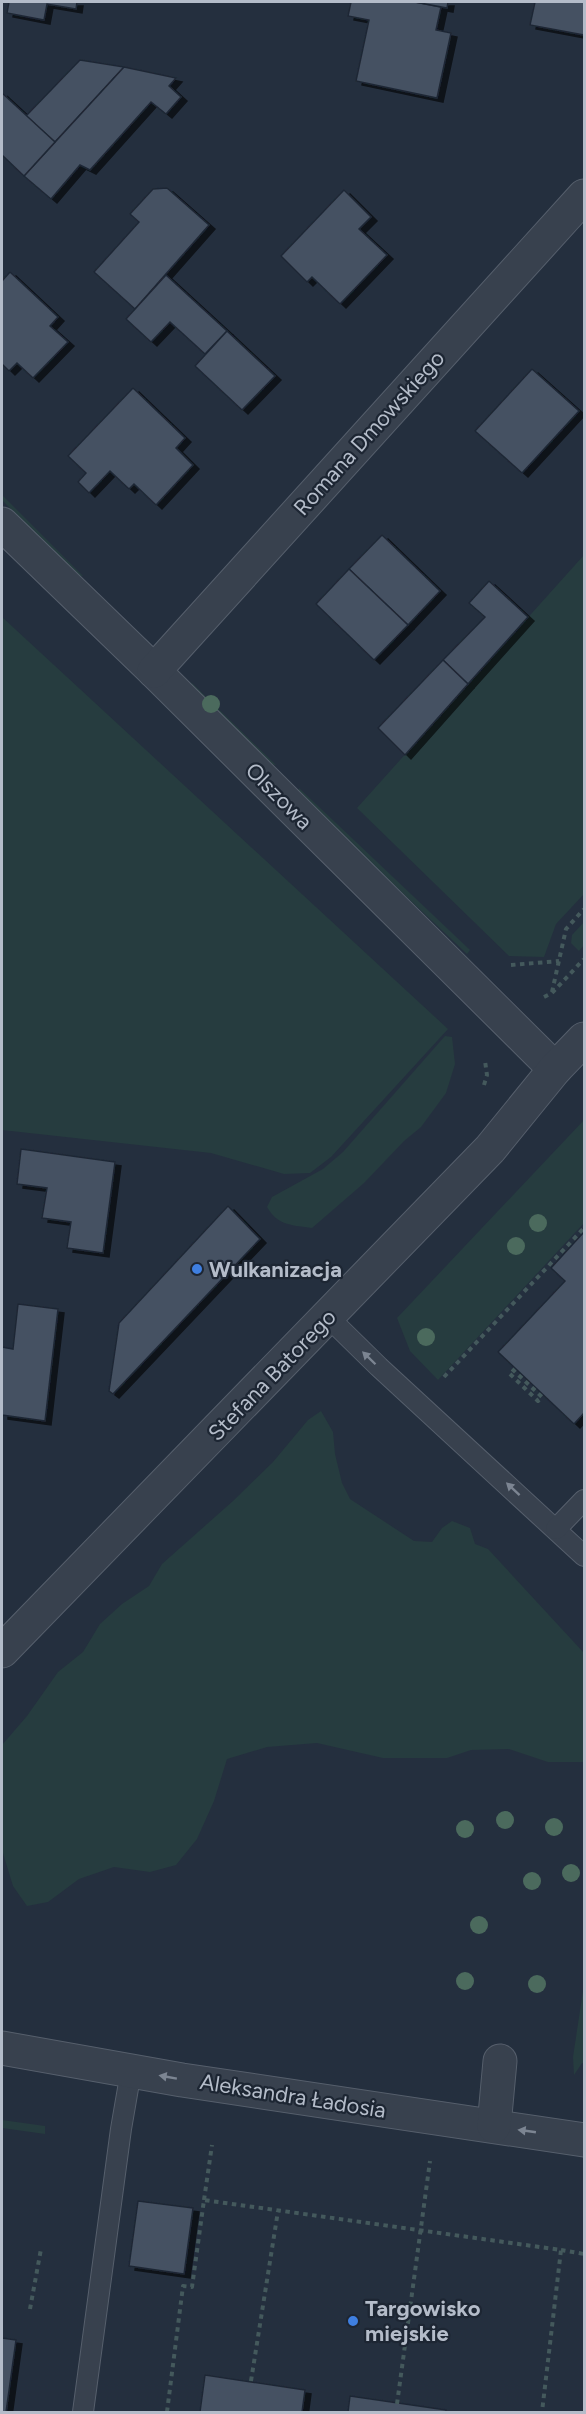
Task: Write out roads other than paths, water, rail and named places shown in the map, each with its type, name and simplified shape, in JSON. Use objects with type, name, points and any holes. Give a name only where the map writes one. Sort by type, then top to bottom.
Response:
[{"type":"street","name":"Romana Dmowskiego","points":[[154,671],[585,196]]},
{"type":"street","name":"Olszowa","points":[[2,524],[154,671],[555,1069]]},
{"type":"street","name":"Stefana Batorego","points":[[2,1652],[490,1149],[555,1069],[585,1039]]},
{"type":"street","name":"Aleksandra Ładosia","points":[[2,2048],[131,2071],[585,2140]]},
{"type":"street","points":[[494,2126],[500,2061]]},
{"type":"lane","points":[[328,1317],[387,1375],[585,1556]]},
{"type":"lane","points":[[556,1529],[585,1500]]},
{"type":"lane","points":[[83,2412],[121,2128],[131,2071]]},
{"type":"place","name":"Wulkanizacja","points":[[197,1269]]},
{"type":"place","name":"Targowisko miejskie","points":[[353,2321]]}]
